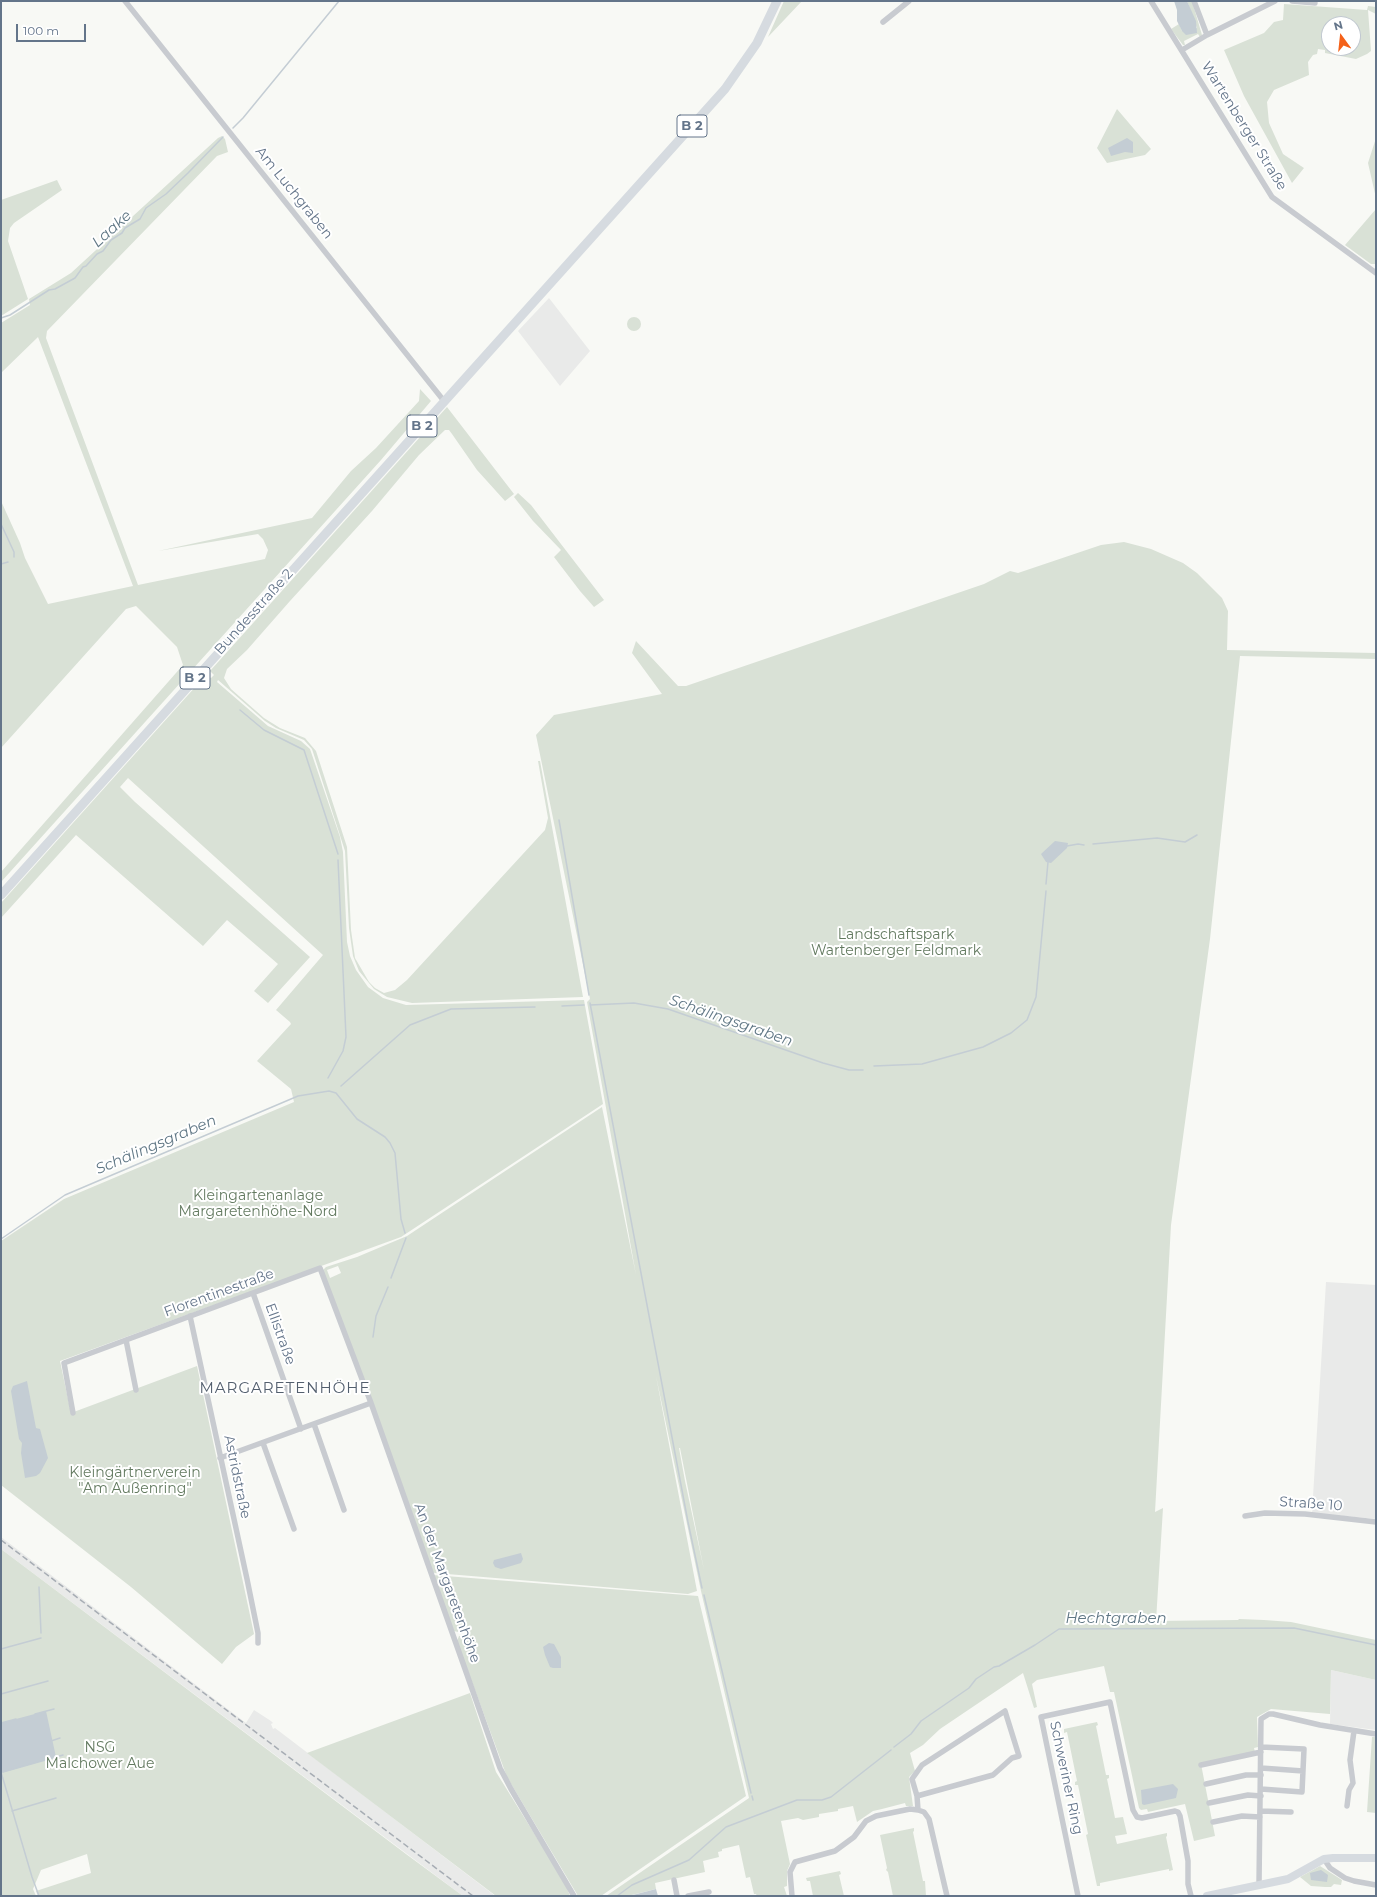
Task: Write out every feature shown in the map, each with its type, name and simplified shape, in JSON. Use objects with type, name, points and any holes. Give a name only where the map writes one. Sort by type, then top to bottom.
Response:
[{"type":"main road","name":"B 2","points":[[444,401],[725,89],[750,55],[768,23],[777,1]]},
{"type":"main road","name":"Bundesstraße 2","points":[[1,894],[444,401]]},
{"type":"main road","points":[[1207,1896],[1258,1884],[1288,1879],[1324,1859],[1376,1858]]},
{"type":"street","name":"Am Luchgraben","points":[[125,1],[444,401]]},
{"type":"street","points":[[882,22],[909,1]]},
{"type":"street","name":"Wartenberger Straße","points":[[1151,1],[1272,197],[1376,273]]},
{"type":"street","points":[[1194,1],[1207,35]]},
{"type":"street","points":[[1182,50],[1207,35],[1275,1]]},
{"type":"street","points":[[1292,1],[1315,3]]},
{"type":"street","name":"Florentinestraße","points":[[73,1413],[64,1363],[320,1268]]},
{"type":"street","name":"An der Margaretenhöhe","points":[[320,1268],[371,1403],[500,1768],[574,1896]]},
{"type":"street","name":"Ellistraße","points":[[253,1293],[301,1429]]},
{"type":"street","name":"Astridstraße","points":[[190,1316],[247,1579],[258,1633],[258,1643]]},
{"type":"street","points":[[126,1340],[136,1390]]},
{"type":"street","points":[[220,1458],[371,1403]]},
{"type":"street","points":[[314,1424],[344,1510]]},
{"type":"street","points":[[263,1443],[294,1529]]},
{"type":"street","name":"Straße 10","points":[[1245,1516],[1266,1513],[1305,1514],[1376,1522]]},
{"type":"street","name":"Schweriner Ring","points":[[1078,1896],[1041,1717],[1110,1702],[1133,1810],[1137,1817],[1142,1818],[1175,1812],[1178,1812],[1180,1816],[1188,1861],[1188,1884],[1191,1896]]},
{"type":"street","points":[[917,1796],[993,1775],[1012,1758],[1019,1756],[1005,1711],[922,1765],[912,1779],[917,1796],[918,1810]]},
{"type":"street","points":[[1258,1884],[1261,1793],[1260,1720],[1269,1714],[1376,1734]]},
{"type":"street","points":[[1347,1806],[1349,1790],[1353,1783],[1350,1765],[1354,1731]]},
{"type":"street","points":[[1201,1765],[1261,1750],[1304,1749],[1302,1792],[1261,1793],[1209,1803]]},
{"type":"street","points":[[1261,1768],[1303,1771]]},
{"type":"street","points":[[1206,1784],[1246,1775],[1261,1775]]},
{"type":"street","points":[[792,1896],[790,1872],[795,1862],[835,1851],[854,1837],[866,1821],[876,1816],[910,1809],[924,1812],[931,1824],[947,1896]]},
{"type":"street","points":[[1214,1822],[1242,1816],[1291,1812]]},
{"type":"street","points":[[1324,1859],[1330,1868],[1345,1878],[1354,1882],[1376,1885]]},
{"type":"street","points":[[674,1880],[677,1896]]},
{"type":"street","points":[[688,1896],[709,1892]]},
{"type":"shaded area","points":[[1174,1],[1187,1],[1196,21],[1197,33],[1186,35],[1182,31],[1177,21],[1177,10]]},
{"type":"shaded area","points":[[1127,138],[1133,142],[1133,153],[1125,152],[1111,156],[1108,148]]},
{"type":"shaded area","points":[[549,298],[590,351],[560,386],[518,331]]},
{"type":"shaded area","points":[[1055,841],[1068,843],[1067,848],[1051,863],[1046,862],[1041,854]]},
{"type":"shaded area","points":[[1326,1282],[1376,1285],[1376,1519],[1312,1513]]},
{"type":"shaded area","points":[[27,1381],[36,1428],[40,1429],[48,1458],[40,1473],[36,1476],[25,1478],[21,1453],[22,1443],[19,1439],[11,1391],[13,1386]]},
{"type":"shaded area","points":[[1,1537],[246,1723],[254,1710],[271,1721],[273,1723],[271,1724],[273,1729],[275,1728],[494,1895],[463,1896],[1,1549]]},
{"type":"shaded area","points":[[521,1553],[523,1559],[521,1563],[501,1569],[495,1567],[493,1563],[494,1560]]},
{"type":"shaded area","points":[[549,1643],[554,1644],[561,1657],[561,1668],[550,1667],[543,1647]]},
{"type":"shaded area","points":[[1331,1670],[1376,1680],[1376,1730],[1330,1724]]},
{"type":"shaded area","points":[[46,1711],[56,1757],[1,1773],[1,1723]]},
{"type":"shaded area","points":[[1173,1784],[1178,1789],[1176,1798],[1144,1805],[1142,1804],[1141,1790]]},
{"type":"shaded area","points":[[1321,1870],[1328,1875],[1327,1882],[1311,1880],[1310,1873]]},
{"type":"shaded area","points":[[656,1889],[658,1896],[629,1896]]},
{"type":"green space","points":[[784,1],[802,1],[768,37]]},
{"type":"green space","points":[[1187,1],[1192,1],[1202,35],[1200,37],[1198,34],[1184,41],[1185,45],[1183,45],[1171,29],[1179,24],[1182,31],[1197,28]]},
{"type":"green space","points":[[1284,4],[1367,10],[1368,6],[1376,7],[1376,14],[1368,10],[1371,51],[1356,59],[1340,56],[1361,56],[1361,16],[1321,16],[1321,49],[1318,49],[1317,54],[1313,55],[1308,62],[1309,75],[1274,90],[1267,102],[1269,123],[1283,154],[1304,168],[1292,183],[1244,96],[1224,50],[1264,33],[1274,22],[1283,20]]},
{"type":"green space","points":[[1117,109],[1151,149],[1145,155],[1107,163],[1097,148]]},
{"type":"green space","points":[[222,136],[225,139],[228,152],[217,156],[47,331],[46,338],[138,585],[265,559],[268,550],[263,539],[258,534],[158,551],[312,518],[351,471],[376,448],[419,401],[420,389],[431,401],[381,460],[1,882],[1,872],[183,665],[177,647],[136,606],[126,609],[1,748],[1,501],[20,543],[25,558],[48,604],[133,586],[38,337],[1,373],[1,323],[30,305],[29,299],[71,273],[218,138]]},
{"type":"green space","points":[[1376,138],[1376,198],[1368,163]]},
{"type":"green space","points":[[57,180],[62,190],[14,223],[10,228],[8,241],[28,299],[1,316],[1,200]]},
{"type":"green space","points":[[1376,209],[1376,264],[1371,264],[1345,245]]},
{"type":"green space","points":[[631,317],[637,317],[641,321],[641,327],[637,331],[631,331],[627,327],[627,321]]},
{"type":"green space","points":[[447,407],[514,494],[505,501],[477,470],[449,430],[445,430],[419,455],[372,511],[247,650],[227,669],[224,678],[231,689],[264,718],[280,728],[305,738],[316,751],[347,847],[351,930],[355,958],[369,982],[375,988],[384,993],[395,990],[407,980],[545,830],[548,818],[538,761],[540,761],[583,997],[412,1003],[387,997],[374,989],[359,971],[353,956],[349,928],[345,851],[312,749],[304,740],[276,728],[265,721],[218,680],[217,682],[268,726],[301,741],[310,749],[340,837],[343,852],[347,942],[350,956],[356,970],[368,987],[383,998],[406,1005],[584,1000],[603,1104],[401,1237],[60,1361],[71,1413],[197,1366],[254,1634],[236,1647],[222,1664],[131,1587],[1,1485],[1,1241],[64,1199],[294,1102],[291,1089],[257,1061],[291,1024],[276,1010],[323,955],[128,778],[120,787],[135,802],[310,957],[268,1003],[254,991],[278,964],[227,920],[203,946],[76,835],[1,918],[1,903],[206,675],[211,678],[214,675],[210,671]]},
{"type":"green space","points":[[518,493],[531,505],[604,600],[594,607],[580,591],[554,557],[561,550],[533,521],[514,497]]},
{"type":"green space","name":"Landschaftspark Wartenberger Feldmark","points":[[1124,542],[1151,549],[1183,563],[1197,573],[1222,598],[1228,611],[1227,650],[1376,653],[1376,659],[1240,656],[1210,939],[1171,1225],[1155,1512],[1163,1508],[1156,1621],[1239,1619],[1291,1622],[1376,1640],[1376,1680],[1331,1670],[1330,1714],[1271,1709],[1257,1717],[1258,1747],[1254,1748],[1255,1752],[1201,1764],[1215,1836],[1194,1841],[1185,1804],[1148,1812],[1147,1809],[1141,1810],[1139,1808],[1114,1692],[1110,1692],[1104,1666],[1037,1680],[1032,1684],[1037,1707],[1034,1708],[1023,1673],[940,1729],[923,1745],[910,1753],[915,1771],[909,1777],[913,1806],[906,1806],[905,1803],[873,1811],[857,1822],[853,1806],[838,1809],[838,1811],[819,1814],[819,1817],[803,1820],[798,1818],[781,1821],[790,1864],[787,1871],[787,1886],[784,1887],[787,1896],[757,1896],[754,1894],[750,1877],[746,1878],[739,1845],[722,1849],[722,1851],[718,1852],[719,1857],[703,1861],[705,1872],[655,1883],[656,1889],[628,1896],[606,1896],[749,1798],[701,1591],[656,1376],[697,1591],[688,1594],[435,1573],[432,1572],[323,1270],[326,1267],[357,1257],[407,1236],[602,1107],[636,1275],[587,1002],[590,999],[536,735],[554,715],[662,694],[632,653],[636,641],[678,686],[686,686],[984,584],[1010,571],[1018,573],[1101,545]],"holes":[[[338,1266],[341,1273],[330,1278],[327,1270]],[[680,1448],[704,1570],[685,1481]]]},
{"type":"green space","name":"NSG Malchower Aue","points":[[1,1549],[463,1896],[38,1896],[36,1891],[91,1873],[87,1854],[41,1870],[33,1889],[36,1896],[1,1896]]},
{"type":"green space","points":[[433,1575],[698,1596],[746,1796],[601,1896],[578,1896],[507,1777],[457,1641],[459,1636],[469,1635],[468,1629],[458,1632],[454,1631]]},
{"type":"green space","points":[[470,1693],[496,1772],[565,1883],[570,1896],[496,1896],[307,1753]]},
{"type":"green space","points":[[1097,1722],[1098,1725],[1096,1726],[1106,1775],[1109,1775],[1109,1778],[1107,1779],[1115,1818],[1123,1817],[1127,1834],[1115,1836],[1117,1844],[1167,1833],[1166,1837],[1173,1870],[1169,1871],[1169,1869],[1100,1883],[1100,1886],[1097,1886],[1086,1835],[1088,1834],[1078,1785],[1075,1785],[1075,1782],[1077,1781],[1067,1732],[1064,1733],[1064,1729]]},
{"type":"green space","points":[[1372,1737],[1376,1737],[1376,1813],[1367,1812]]},
{"type":"green space","points":[[914,1828],[913,1832],[923,1881],[925,1881],[926,1896],[893,1896],[888,1872],[886,1870],[887,1868],[880,1835]]},
{"type":"green space","points":[[1320,1866],[1342,1880],[1341,1885],[1334,1884],[1331,1887],[1311,1886],[1300,1877]]},
{"type":"green space","points":[[840,1871],[841,1874],[839,1875],[844,1896],[813,1896],[810,1881],[807,1881],[806,1878]]},
{"type":"waterway","name":"Laake","points":[[233,128],[243,118],[339,1]]},
{"type":"waterway","name":"Laake","points":[[1,318],[10,315],[49,290],[55,289],[75,278],[83,267],[86,266],[97,254],[103,251],[111,240],[122,233],[125,228],[140,219],[146,208],[166,194],[223,137]]},
{"type":"waterway","points":[[1,524],[14,552],[14,557]]},
{"type":"waterway","points":[[1,564],[8,562]]},
{"type":"waterway","points":[[240,710],[264,730],[304,750],[338,854]]},
{"type":"waterway","points":[[559,820],[589,995]]},
{"type":"waterway","name":"Schälingsgraben","points":[[1093,844],[1157,838],[1185,842],[1197,835]]},
{"type":"waterway","name":"Schälingsgraben","points":[[1067,846],[1078,844],[1084,845]]},
{"type":"waterway","points":[[328,1078],[343,1051],[346,1037],[338,860]]},
{"type":"waterway","name":"Schälingsgraben","points":[[1046,884],[1048,862]]},
{"type":"waterway","name":"Schälingsgraben","points":[[874,1066],[922,1064],[983,1047],[1011,1033],[1027,1020],[1036,997],[1046,891]]},
{"type":"waterway","points":[[590,1003],[688,1522],[702,1588]]},
{"type":"waterway","name":"Schälingsgraben","points":[[590,1005],[634,1003],[668,1009],[823,1063],[849,1070],[863,1070]]},
{"type":"waterway","name":"Schälingsgraben","points":[[562,1006],[584,1005]]},
{"type":"waterway","name":"Schälingsgraben","points":[[341,1086],[410,1025],[451,1009],[535,1007]]},
{"type":"waterway","name":"Schälingsgraben","points":[[1,1239],[65,1195],[298,1096],[329,1091],[336,1093],[357,1119],[385,1137],[390,1143],[395,1153],[401,1219],[405,1233]]},
{"type":"waterway","points":[[391,1278],[406,1238]]},
{"type":"waterway","points":[[373,1337],[376,1316],[388,1287]]},
{"type":"waterway","points":[[39,1587],[41,1633]]},
{"type":"waterway","points":[[704,1595],[751,1793]]},
{"type":"waterway","name":"Hechtgraben","points":[[894,1747],[911,1734],[921,1721],[969,1688],[976,1679],[994,1667],[999,1666],[1035,1645],[1059,1629],[1294,1628],[1376,1645]]},
{"type":"waterway","points":[[1,1649],[41,1638]]},
{"type":"waterway","points":[[1,1694],[48,1681]]},
{"type":"waterway","points":[[35,1714],[54,1709]]},
{"type":"waterway","points":[[1,1723],[16,1719]]},
{"type":"waterway","points":[[51,1741],[60,1738]]},
{"type":"waterway","name":"Hechtgraben","points":[[617,1896],[632,1885],[689,1860],[726,1827],[797,1800],[822,1800],[831,1797],[891,1750]]},
{"type":"waterway","points":[[3,1772],[63,1755]]},
{"type":"waterway","points":[[1,1772],[39,1896]]},
{"type":"waterway","points":[[752,1796],[753,1800]]},
{"type":"waterway","points":[[12,1811],[56,1798]]},
{"type":"railway","points":[[1,1540],[473,1896]]},
{"type":"district","name":"MARGARETENHÖHE","points":[[285,1389]]},
{"type":"park label","name":"Kleingartenanlage Margaretenhöhe-Nord","points":[[258,1204]]},
{"type":"park label","name":"Kleingärtnerverein \"Am Außenring\"","points":[[135,1482]]}]
